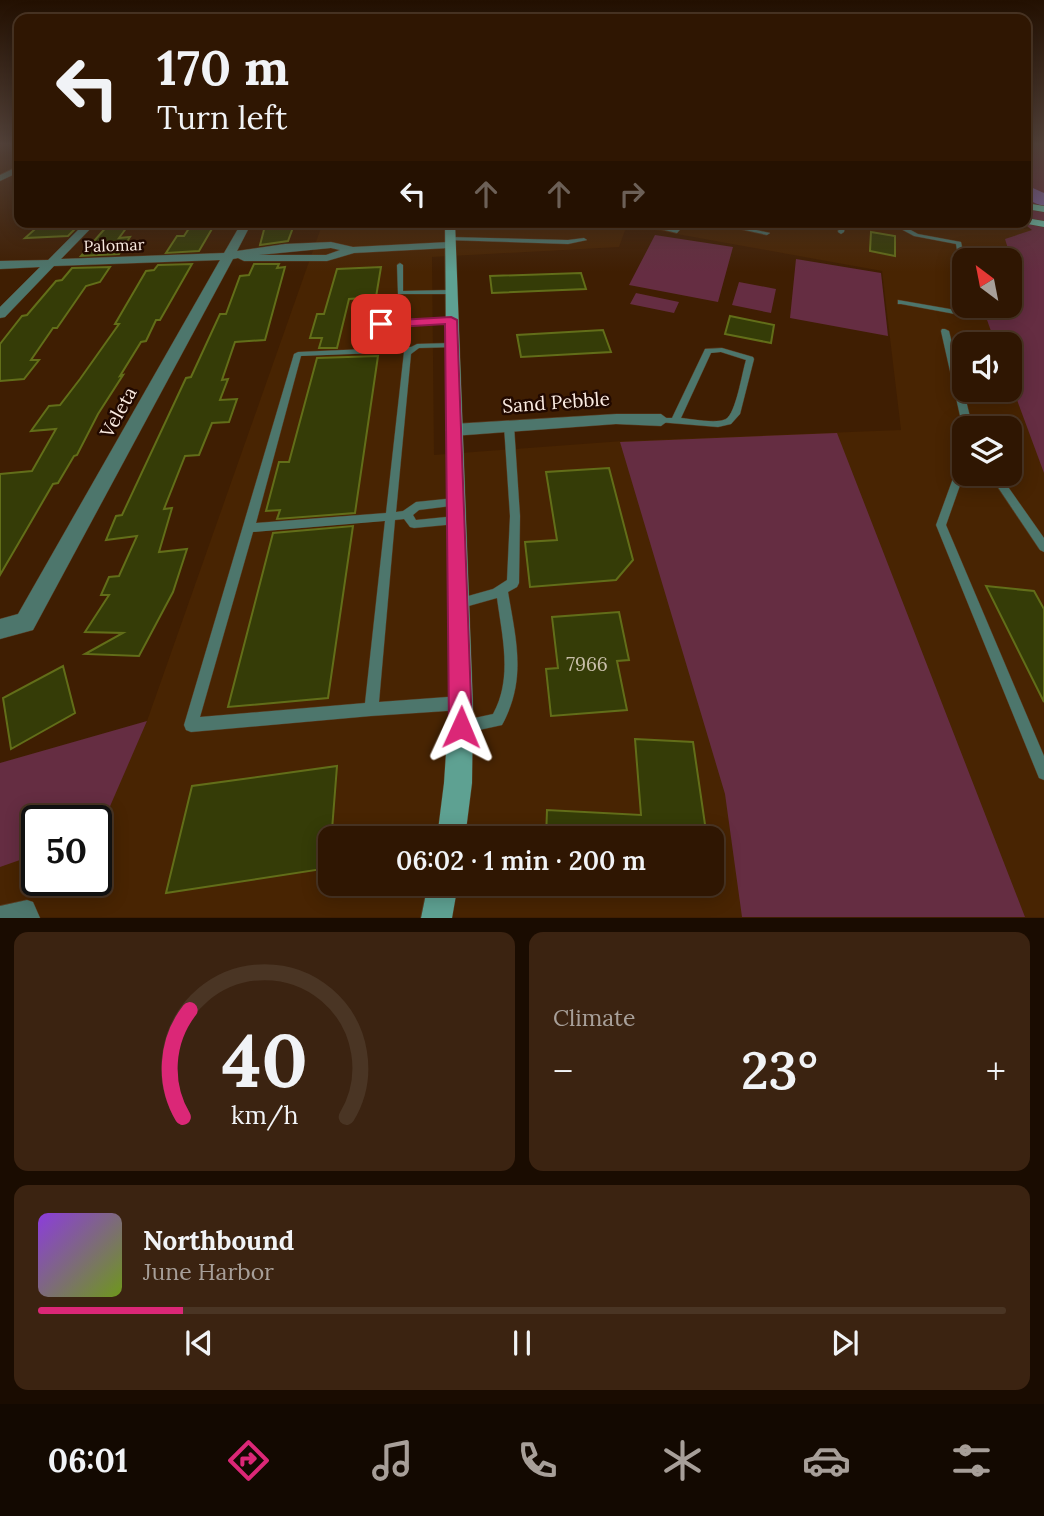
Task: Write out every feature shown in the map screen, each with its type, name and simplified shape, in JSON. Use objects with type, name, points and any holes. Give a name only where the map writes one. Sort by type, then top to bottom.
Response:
[{"type":"main road","points":[[450,235],[461,703],[458,783],[453,826]]},
{"type":"main road","points":[[436,918],[441,896]]},
{"type":"street","points":[[0,314],[86,228]]},
{"type":"street","name":"Veleta","points":[[0,629],[25,623],[244,228]]},
{"type":"street","name":"Palomar","points":[[0,265],[228,256],[281,260],[327,258],[353,250],[450,235]]},
{"type":"street","name":"Palomar","points":[[228,256],[285,247],[331,245],[353,250]]},
{"type":"street","points":[[281,260],[285,247]]},
{"type":"street","name":"Sand Pebble","points":[[453,430],[616,419],[668,420]]},
{"type":"lane","points":[[657,228],[668,231],[677,231],[679,228]]},
{"type":"lane","points":[[742,228],[767,233]]},
{"type":"lane","points":[[841,232],[842,228]]},
{"type":"lane","points":[[903,228],[916,235],[959,243],[960,248]]},
{"type":"lane","points":[[450,235],[584,240]]},
{"type":"lane","points":[[400,265],[400,293],[450,292]]},
{"type":"lane","points":[[901,302],[952,311]]},
{"type":"lane","points":[[362,326],[451,320]]},
{"type":"lane","points":[[945,331],[965,416]]},
{"type":"lane","points":[[451,345],[298,354],[191,725],[461,703]]},
{"type":"lane","points":[[716,348],[746,356],[750,362],[736,414],[728,422],[718,424],[668,420],[708,351],[716,348]]},
{"type":"lane","points":[[371,709],[407,353],[410,349]]},
{"type":"lane","points":[[458,604],[502,590],[513,583],[515,516],[509,426]]},
{"type":"lane","points":[[955,486],[941,525],[1044,772]]},
{"type":"lane","points":[[1002,486],[1044,547]]},
{"type":"lane","points":[[249,528],[390,518],[407,515],[416,506],[455,511]]},
{"type":"lane","points":[[407,515],[414,524],[455,511]]},
{"type":"lane","points":[[461,727],[497,720],[507,706],[510,660],[502,590]]},
{"type":"lane","points":[[0,914],[27,908],[32,918]]},
{"type":"shaded area","points":[[1031,187],[1044,187],[1044,473],[1018,402],[1022,402],[1022,332],[991,332],[987,320],[1022,318],[1022,248],[1008,248],[1005,239],[1032,230],[1030,228]]},
{"type":"shaded area","points":[[321,228],[626,228],[619,247],[432,257],[434,455],[623,441],[901,430],[882,271],[644,228],[1032,230],[1022,294],[1022,248],[952,248],[952,318],[987,318],[992,332],[952,332],[952,402],[1022,402],[1044,454],[1044,917],[0,917],[0,865],[21,858],[21,896],[112,896],[112,805],[109,805],[147,721]]},
{"type":"shaded area","points":[[655,235],[733,247],[718,302],[629,285]]},
{"type":"shaded area","points":[[796,259],[881,273],[888,336],[790,318]]},
{"type":"shaded area","points":[[739,282],[776,289],[771,313],[732,305]]},
{"type":"shaded area","points":[[636,293],[679,302],[674,313],[630,304]]},
{"type":"shaded area","points":[[837,433],[1025,917],[742,917],[725,794],[620,442]]},
{"type":"shaded area","points":[[147,721],[111,805],[21,805],[21,860],[0,867],[0,763]]},
{"type":"building","points":[[36,228],[76,228],[68,236],[25,238]]},
{"type":"building","points":[[105,228],[126,228],[119,238],[130,237],[119,254],[81,256]]},
{"type":"building","points":[[189,228],[212,228],[199,251],[166,253],[177,236],[184,236]]},
{"type":"building","points":[[264,228],[293,228],[288,241],[260,245]]},
{"type":"building","points":[[871,232],[895,236],[895,256],[870,251]]},
{"type":"building","points":[[192,264],[160,320],[156,320],[146,341],[141,342],[120,376],[123,375],[98,414],[77,455],[58,483],[53,484],[0,575],[0,474],[32,471],[56,429],[31,431],[49,406],[60,405],[80,379],[119,324],[115,324],[146,271],[154,270],[158,265]]},
{"type":"building","points":[[254,264],[279,264],[277,268],[285,267],[265,340],[235,342],[222,380],[228,379],[220,400],[237,399],[229,422],[212,423],[199,455],[185,456],[164,509],[172,508],[159,552],[187,549],[173,592],[139,656],[85,654],[123,633],[85,632],[109,595],[101,595],[109,577],[119,576],[137,536],[106,540],[116,516],[122,515],[186,378],[191,377],[220,314],[226,314],[240,276],[249,275]]},
{"type":"building","points":[[110,267],[100,282],[86,286],[57,328],[53,328],[31,360],[39,360],[24,379],[0,381],[0,344],[22,316],[27,315],[56,281],[62,280],[72,268]]},
{"type":"building","points":[[381,267],[376,297],[349,299],[337,348],[319,348],[322,338],[310,338],[317,314],[324,314],[337,269]]},
{"type":"building","points":[[581,273],[586,289],[492,293],[490,276]]},
{"type":"building","points":[[730,316],[774,325],[771,343],[725,334]]},
{"type":"building","points":[[603,330],[611,352],[521,357],[517,335]]},
{"type":"building","points":[[378,356],[355,513],[277,519],[280,510],[266,511],[279,462],[289,462],[317,358]]},
{"type":"building","points":[[609,468],[633,560],[616,580],[530,587],[525,542],[557,540],[546,472]]},
{"type":"building","points":[[353,526],[328,698],[228,707],[273,533]]},
{"type":"building","points":[[986,586],[1034,591],[1044,609],[1044,702]]},
{"type":"building","points":[[619,612],[629,660],[617,661],[627,710],[551,716],[546,669],[558,668],[552,617]]},
{"type":"building","points":[[63,666],[75,713],[11,749],[3,698]]},
{"type":"building","points":[[635,739],[693,742],[705,826],[546,826],[547,810],[641,815]]},
{"type":"building","points":[[337,766],[332,826],[318,826],[318,870],[166,893],[192,786]]},
{"type":"waterway","points":[[1031,194],[1044,201]]},
{"type":"route","points":[[381,324],[451,320],[461,727]]}]
